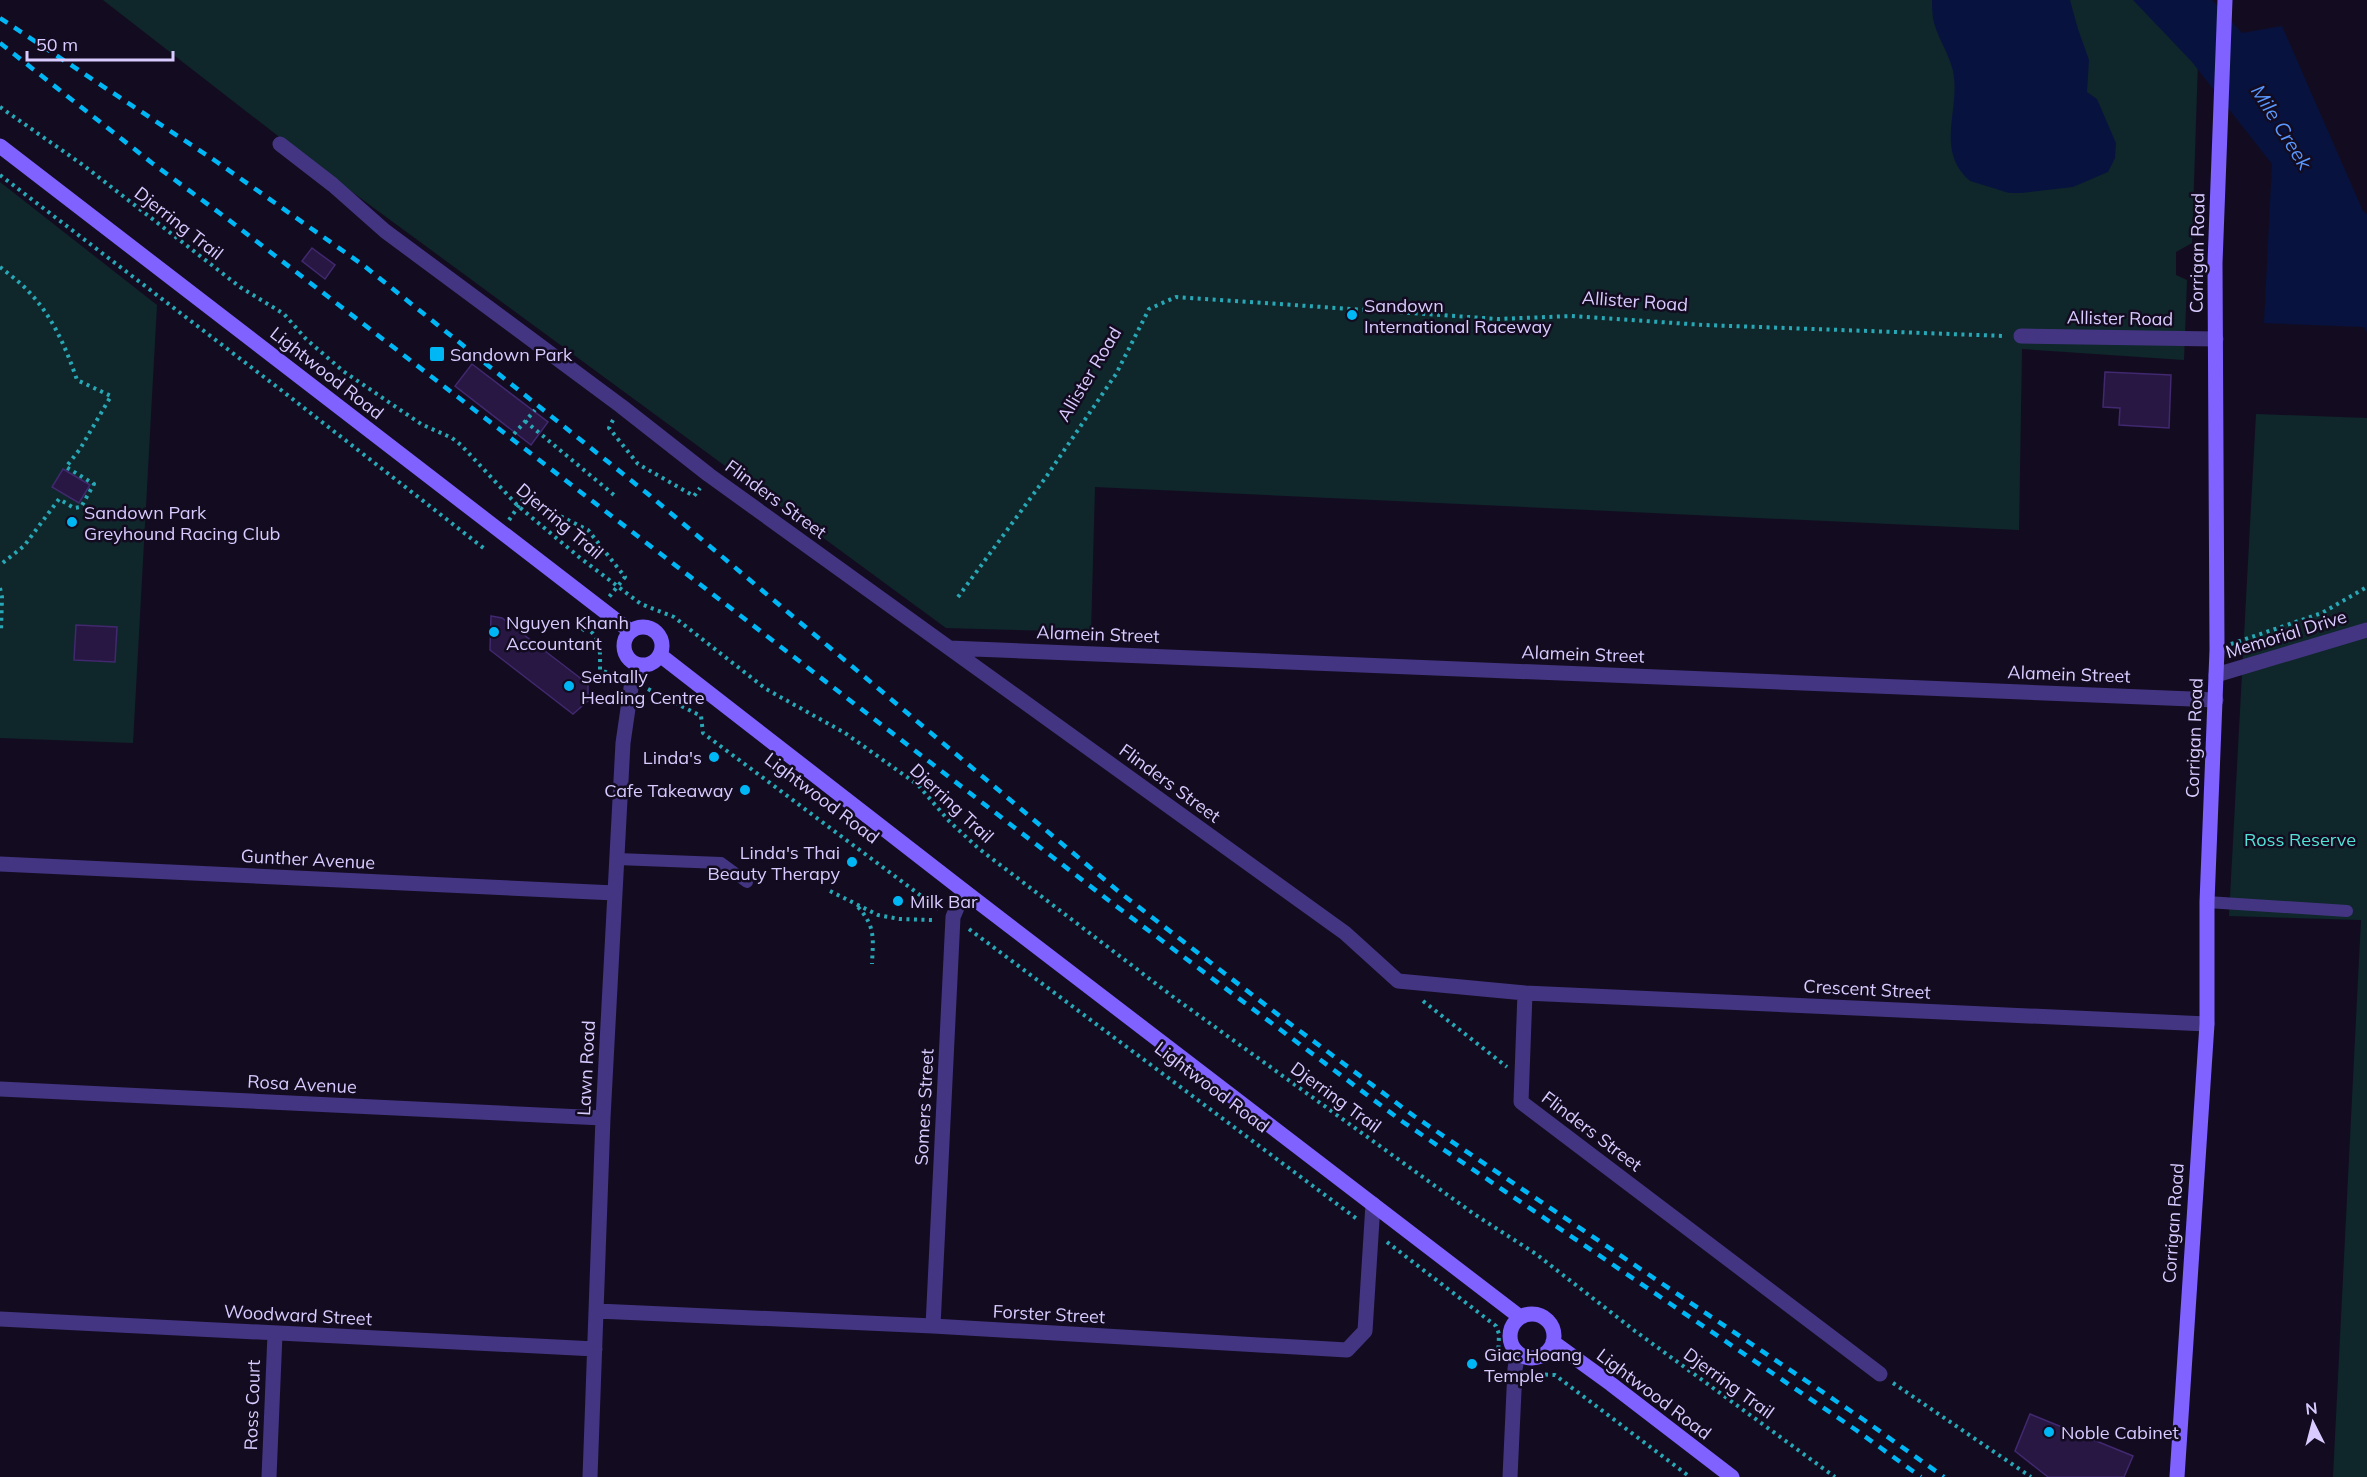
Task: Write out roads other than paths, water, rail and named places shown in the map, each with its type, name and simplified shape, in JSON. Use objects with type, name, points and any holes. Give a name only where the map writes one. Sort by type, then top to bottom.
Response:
[{"type":"main road","name":"Corrigan Road","points":[[2176,1477],[2207,1024],[2206,902],[2217,650],[2215,263],[2224,5]]},
{"type":"main road","name":"Lightwood Road","points":[[0,146],[630,631]]},
{"type":"main road","points":[[643,626],[655,631],[662,642],[660,655],[652,663],[640,665],[634,663],[625,654],[624,641],[630,631],[643,626]]},
{"type":"main road","name":"Lightwood Road","points":[[660,655],[1520,1317]]},
{"type":"main road","points":[[1527,1314],[1542,1316],[1552,1327],[1553,1342],[1545,1353],[1538,1356],[1525,1356],[1518,1353],[1510,1341],[1510,1334],[1511,1327],[1520,1317],[1527,1314]]},
{"type":"main road","name":"Lightwood Road","points":[[1553,1342],[1732,1477]]},
{"type":"street","name":"Flinders Street","points":[[280,144],[326,179],[363,213],[709,475],[1345,933],[1398,981],[1525,993],[1521,1102],[1880,1374]]},
{"type":"street","name":"Allister Road","points":[[2021,336],[2216,339]]},
{"type":"street","name":"Memorial Drive","points":[[2216,675],[2367,630]]},
{"type":"street","name":"Alamein Street","points":[[949,648],[2216,700]]},
{"type":"street","name":"Lawn Road","points":[[590,1477],[603,1118],[623,743],[632,681],[640,665]]},
{"type":"street","name":"Gunther Avenue","points":[[0,864],[615,893]]},
{"type":"street","name":"Somers Street","points":[[933,1326],[953,917],[964,891]]},
{"type":"street","name":"Crescent Street","points":[[1525,993],[2207,1024]]},
{"type":"street","name":"Rosa Avenue","points":[[0,1089],[603,1118]]},
{"type":"street","name":"Forster Street","points":[[597,1311],[933,1326],[1347,1350],[1365,1331],[1373,1204]]},
{"type":"street","name":"Woodward Street","points":[[0,1319],[595,1349]]},
{"type":"street","name":"Ross Court","points":[[269,1477],[274,1334]]},
{"type":"street","points":[[1510,1477],[1515,1369],[1518,1353]]},
{"type":"lane","points":[[617,859],[721,863],[747,882]]},
{"type":"lane","points":[[2206,902],[2347,911]]},
{"type":"water","points":[[1932,0],[2070,0],[2089,60],[2087,92],[2097,99],[2116,143],[2115,158],[2108,172],[2073,187],[2022,193],[2009,193],[1970,181],[1959,169],[1953,156],[1951,129],[1955,86],[1953,71],[1934,23]]},
{"type":"water","name":"Mile Creek","points":[[2133,0],[2212,0],[2242,33],[2282,26],[2363,211],[2367,214],[2367,332],[2364,327],[2264,323],[2272,164],[2192,62]]},
{"type":"railway","points":[[0,18],[217,162],[363,265],[648,494],[1118,891],[1281,1017],[1414,1116],[1864,1420],[1944,1477]]},
{"type":"railway","points":[[0,43],[152,163],[1112,903],[1403,1122],[1856,1430],[1921,1477]]},
{"type":"place","name":"Sandown International Raceway","points":[[1352,315]]},
{"type":"place","name":"Sandown Park","points":[[437,354]]},
{"type":"place","name":"Sandown Park Greyhound Racing Club","points":[[72,522]]},
{"type":"place","name":"Nguyen Khanh Accountant","points":[[494,632]]},
{"type":"place","name":"Sentally Healing Centre","points":[[569,686]]},
{"type":"place","name":"Linda's","points":[[714,757]]},
{"type":"place","name":"Cafe Takeaway","points":[[745,790]]},
{"type":"place","name":"Linda's Thai Beauty Therapy","points":[[852,862]]},
{"type":"place","name":"Milk Bar","points":[[898,901]]},
{"type":"place","name":"Giac Hoang Temple","points":[[1472,1364]]},
{"type":"place","name":"Noble Cabinet","points":[[2049,1432]]},
{"type":"park label","name":"Ross Reserve","points":[[2300,839]]}]
